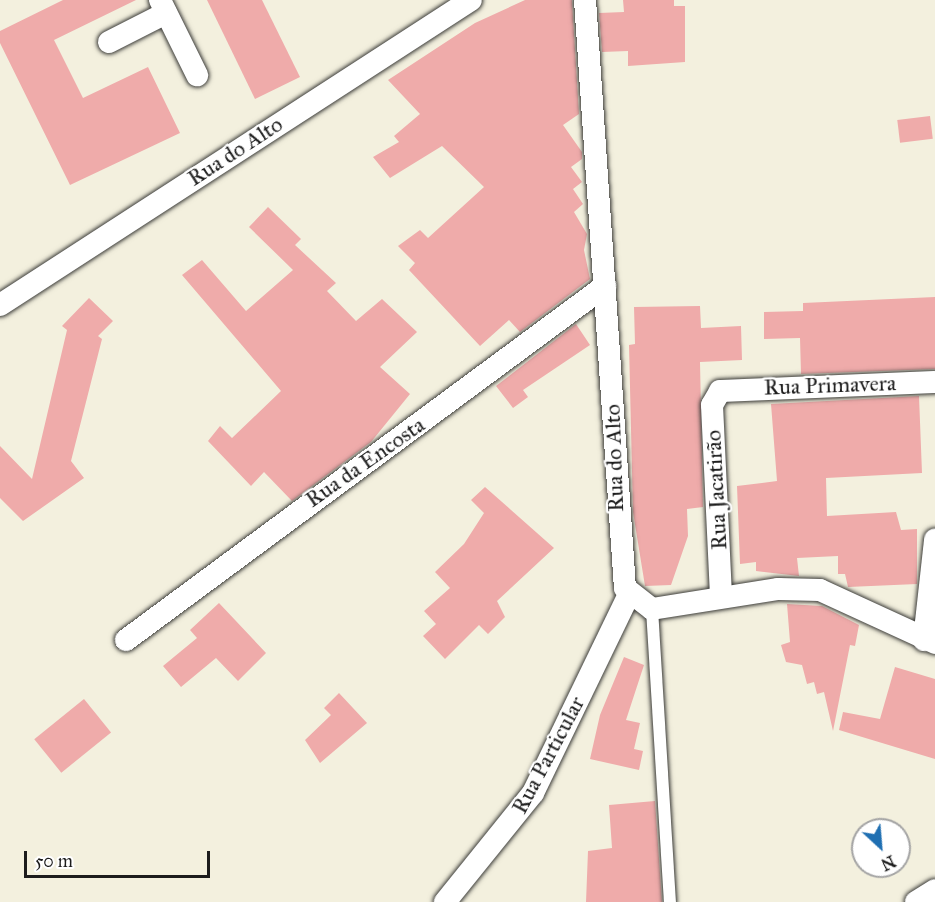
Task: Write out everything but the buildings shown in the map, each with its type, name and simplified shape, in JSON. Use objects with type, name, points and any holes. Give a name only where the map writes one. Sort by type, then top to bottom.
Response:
[{"type":"street","name":"Rua do Alto","points":[[0,305],[471,0]]},
{"type":"street","name":"Rua do Alto","points":[[585,0],[605,286],[619,562],[629,594]]},
{"type":"street","points":[[109,42],[163,7],[197,75]]},
{"type":"street","name":"Rua da Encosta","points":[[126,640],[605,286]]},
{"type":"street","name":"Rua Primavera","points":[[725,388],[935,382]]},
{"type":"street","name":"Rua Jacatirão","points":[[721,596],[712,405],[725,388]]},
{"type":"street","points":[[629,594],[652,609],[721,596],[820,590],[930,642],[935,540]]},
{"type":"street","name":"Rua Particular","points":[[445,902],[532,793],[629,594]]},
{"type":"street","points":[[916,902],[935,890]]},
{"type":"lane","points":[[652,609],[670,902]]}]
